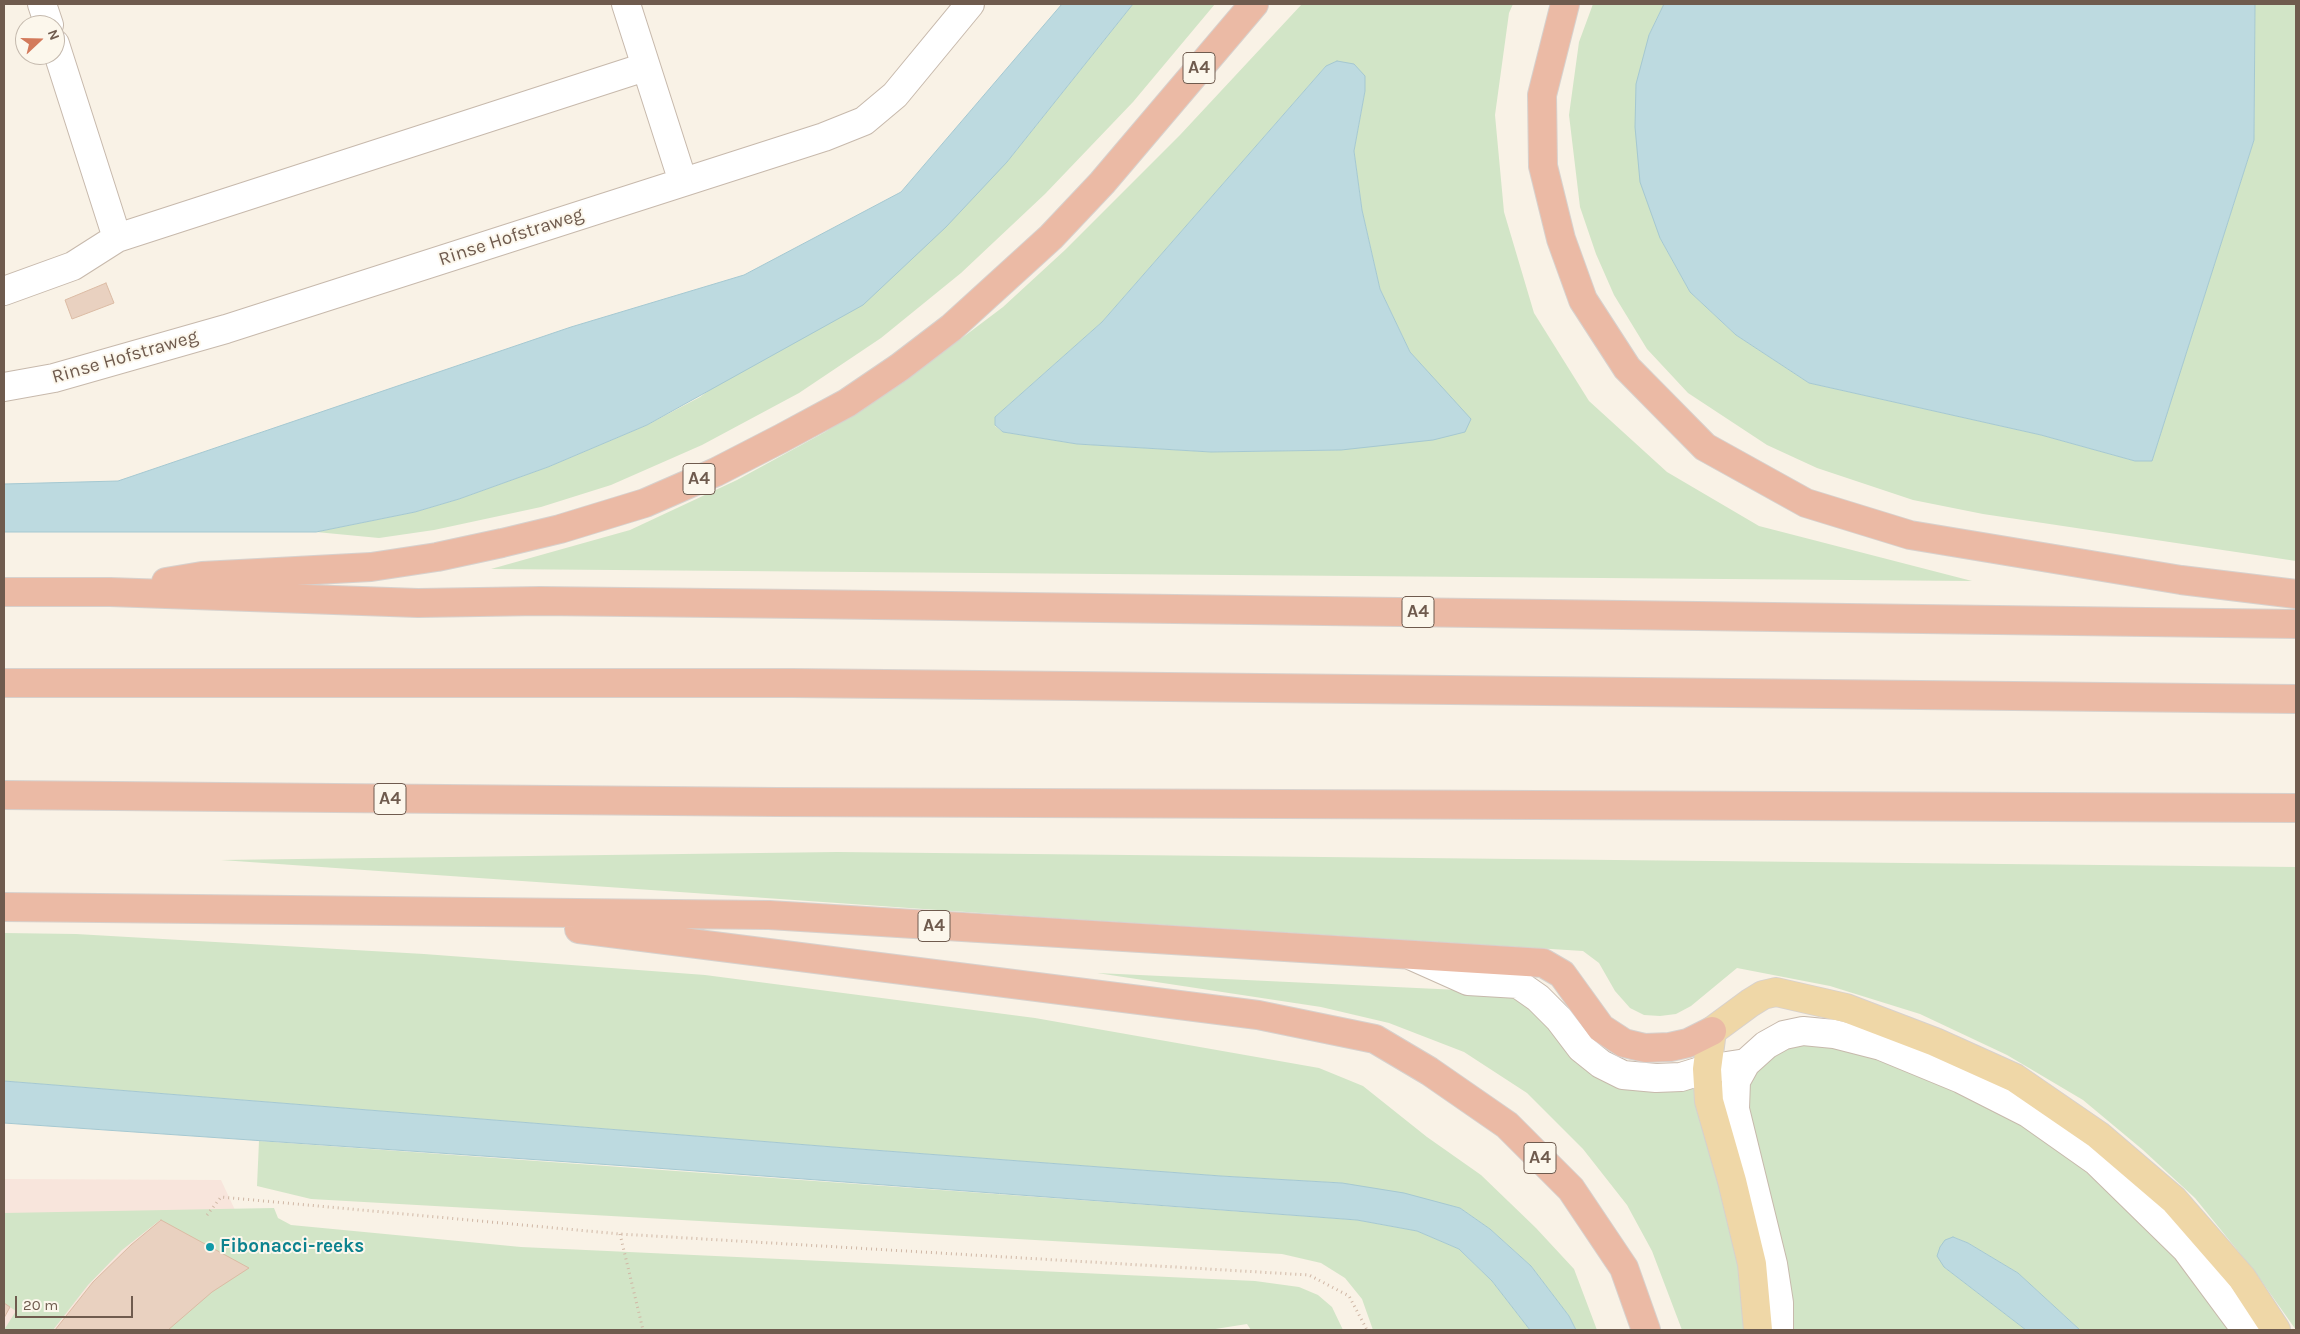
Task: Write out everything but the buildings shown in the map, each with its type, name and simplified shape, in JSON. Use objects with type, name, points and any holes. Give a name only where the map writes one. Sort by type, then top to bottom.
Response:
[{"type":"highway","name":"A4","points":[[110,592],[202,576],[371,566],[437,556],[560,529],[645,502],[716,472],[846,402],[900,368],[951,328],[1052,237],[1102,183],[1254,4]]},
{"type":"highway","points":[[1565,4],[1542,95],[1543,166],[1561,239],[1583,300],[1627,368],[1705,446],[1806,503],[1910,535],[2181,580],[2296,594]]},
{"type":"highway","name":"A4","points":[[4,592],[110,592],[418,603],[540,601],[2296,624]]},
{"type":"highway","points":[[4,683],[792,684],[2296,699]]},
{"type":"highway","name":"A4","points":[[4,795],[797,802],[2296,808]]},
{"type":"highway","name":"A4","points":[[4,907],[769,915],[1543,963],[1562,974],[1601,1028],[1624,1043],[1645,1048],[1670,1048],[1688,1043],[1712,1031]]},
{"type":"highway","name":"A4","points":[[454,913],[1258,1015],[1375,1038],[1429,1070],[1507,1125],[1571,1189],[1624,1268],[1646,1330]]},
{"type":"main road","points":[[1758,1330],[1752,1264],[1732,1181],[1709,1101],[1707,1069],[1712,1031],[1763,995],[1776,992],[1846,1008],[1934,1042],[2015,1078],[2098,1134],[2174,1200],[2242,1278],[2276,1330]]},
{"type":"lane","points":[[626,4],[683,182]]},
{"type":"lane","name":"Rinse Hofstraweg","points":[[4,387],[54,378],[217,332],[824,137],[864,121],[895,95],[970,4]]},
{"type":"lane","points":[[62,65],[117,238]]},
{"type":"lane","points":[[4,291],[74,266],[117,238],[646,67]]},
{"type":"lane","name":"A4","points":[[1412,956],[1468,981],[1518,984],[1538,998],[1559,1019],[1581,1048],[1601,1064],[1623,1075],[1656,1078],[1681,1077],[1707,1069]]},
{"type":"lane","points":[[1779,1330],[1779,1303],[1773,1264],[1735,1109],[1736,1081],[1746,1063],[1766,1045],[1784,1035],[1803,1031],[1834,1034],[1881,1046],[1961,1079],[2028,1113],[2096,1161],[2186,1249],[2246,1330]]},
{"type":"lane","points":[[1707,1069],[1746,1063]]},
{"type":"path","points":[[207,1215],[221,1197],[620,1234],[1309,1275],[1349,1296],[1367,1330]]},
{"type":"path","points":[[620,1234],[643,1330]]},
{"type":"shaded area","points":[[4,1179],[221,1180],[291,1330],[4,1330]]},
{"type":"green space","points":[[1133,4],[1215,4],[1133,102],[1045,194],[961,273],[881,338],[799,393],[702,445],[611,485],[541,507],[434,530],[379,538],[316,532],[415,512],[459,499],[548,467],[647,425],[700,397],[1007,162]]},
{"type":"green space","points":[[1302,4],[1513,4],[1509,13],[1495,115],[1504,212],[1534,313],[1589,401],[1667,472],[1759,526],[1972,581],[491,569],[630,530],[737,480],[825,432],[905,381],[1003,307],[1065,250],[1180,135]],"holes":[[[1326,66],[1365,91],[1354,151],[1362,210],[1380,289],[1410,352],[1470,419],[1341,450],[1211,452],[1077,444],[1003,432],[995,426],[995,417],[1102,322]]]},
{"type":"green space","points":[[1593,4],[1664,4],[1649,35],[1660,238],[1690,292],[1736,335],[1809,383],[2041,435],[2135,461],[2152,460],[2254,140],[2255,4],[2296,4],[2296,561],[1983,514],[1913,500],[1817,468],[1767,445],[1688,393],[1647,349],[1614,295],[1596,254],[1580,207],[1569,115],[1579,42]]},
{"type":"green space","points":[[837,852],[2296,867],[2296,1330],[2255,1272],[2195,1198],[2143,1150],[2083,1100],[2007,1055],[1920,1014],[1830,986],[1737,968],[1691,1006],[1676,1014],[1644,1015],[1630,1008],[1615,991],[1599,963],[1583,951],[1038,917],[221,860]]},
{"type":"green space","points":[[4,933],[76,934],[424,954],[705,975],[1035,1018],[1319,1068],[1363,1086],[1427,1137],[1481,1175],[1536,1228],[1574,1269],[1597,1330],[1576,1330],[1569,1316],[1531,1266],[1490,1229],[1460,1208],[1342,1183],[1221,1176],[846,1148],[4,1081]]},
{"type":"green space","points":[[1097,973],[1523,993],[1580,1056],[1696,1084],[1745,1289],[1748,1330],[1682,1330],[1652,1251],[1627,1205],[1583,1149],[1527,1093],[1464,1052],[1389,1023],[1321,1007]]},
{"type":"green space","points":[[1809,1044],[1850,1048],[1974,1094],[2071,1158],[2160,1240],[2232,1330],[2080,1330],[2018,1273],[1968,1243],[1953,1237],[1944,1267],[2026,1330],[1788,1330],[1744,1096],[1754,1069],[1786,1047]]},
{"type":"green space","points":[[259,1141],[1357,1220],[1417,1231],[1459,1249],[1492,1281],[1530,1330],[1373,1330],[1362,1299],[1345,1278],[1321,1263],[1282,1254],[311,1199],[257,1186]]},
{"type":"green space","points":[[274,1208],[278,1218],[291,1225],[521,1247],[1255,1281],[1299,1287],[1318,1295],[1332,1307],[1343,1330],[1251,1330],[1247,1324],[1209,1330],[167,1330],[189,1307],[245,1268],[160,1220],[122,1250],[88,1285],[53,1330],[4,1330],[16,1311],[4,1303],[4,1213]]},
{"type":"water","points":[[1062,4],[1133,4],[1007,162],[946,227],[863,305],[647,425],[548,467],[459,499],[415,512],[316,532],[4,532],[4,484],[118,481],[571,327],[744,275],[901,192]]},
{"type":"water","points":[[1664,4],[2255,4],[2254,140],[2152,461],[2135,461],[2041,435],[1809,383],[1736,335],[1690,292],[1660,238],[1640,182],[1635,127],[1636,84],[1649,35]]},
{"type":"water","points":[[1337,61],[1354,64],[1365,76],[1365,91],[1354,151],[1362,210],[1380,289],[1410,352],[1471,419],[1465,432],[1433,440],[1341,450],[1211,452],[1077,444],[1003,432],[995,425],[995,417],[1102,322],[1326,66]]},
{"type":"water","points":[[4,1081],[846,1148],[1221,1176],[1342,1183],[1404,1193],[1460,1208],[1490,1229],[1531,1266],[1569,1316],[1576,1330],[1530,1330],[1492,1281],[1459,1249],[1417,1231],[1357,1220],[642,1167],[4,1123]]},
{"type":"water","points":[[1953,1237],[1968,1243],[2018,1273],[2080,1330],[2026,1330],[1944,1267],[1937,1256],[1945,1240]]},
{"type":"place","name":"Fibonacci-reeks","points":[[210,1247]]}]
